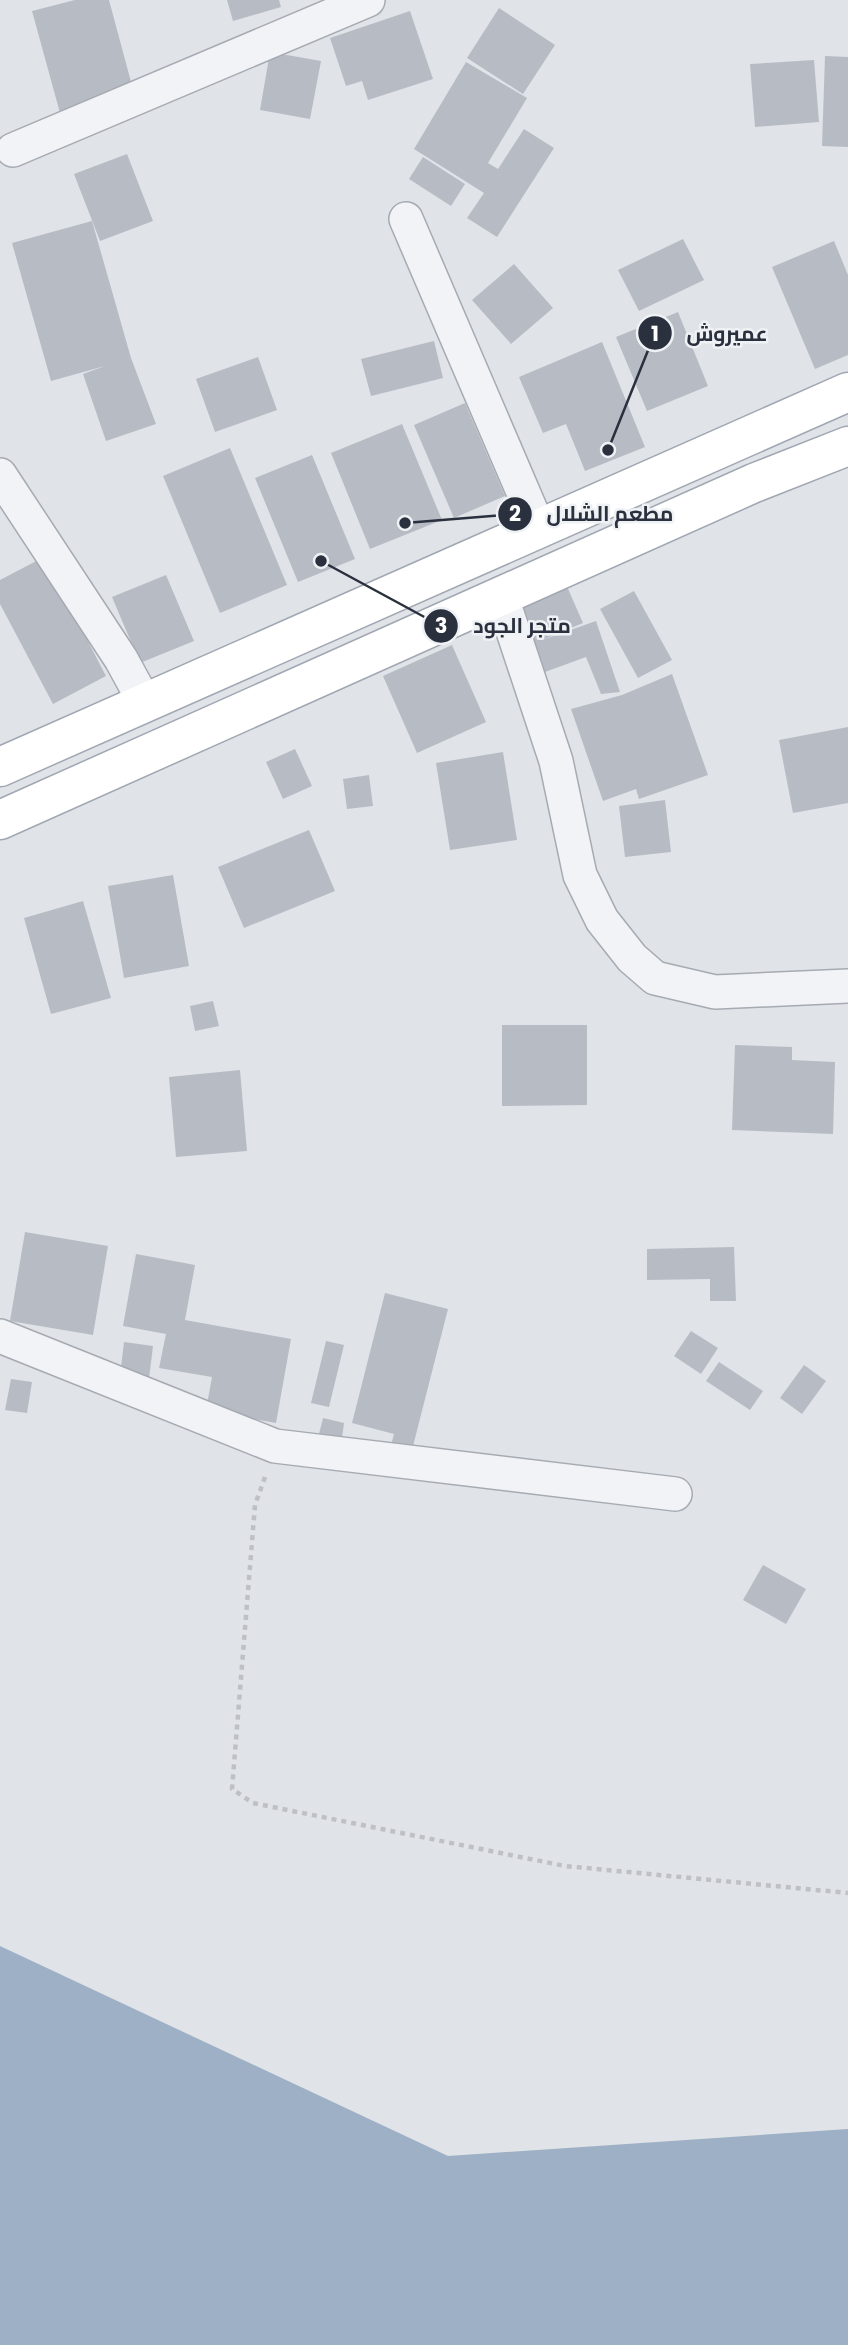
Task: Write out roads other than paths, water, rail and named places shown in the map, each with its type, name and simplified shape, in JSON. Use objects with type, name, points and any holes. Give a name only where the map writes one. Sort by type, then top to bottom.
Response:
[{"type":"main road","points":[[0,767],[848,392]]},
{"type":"main road","points":[[0,820],[754,483],[848,446]]},
{"type":"street","points":[[13,150],[368,0]]},
{"type":"street","points":[[406,219],[539,529]]},
{"type":"street","points":[[0,475],[121,659],[145,703]]},
{"type":"street","points":[[501,596],[556,761],[580,875],[602,920],[632,958],[655,978],[715,992],[848,986]]},
{"type":"street","points":[[0,1336],[275,1446],[675,1494]]},
{"type":"water","points":[[0,1946],[448,2156],[848,2129],[848,2345],[0,2345]]},
{"type":"place","name":"عميروش","points":[[608,450]]},
{"type":"place","name":"مطعم الشلال","points":[[405,523]]},
{"type":"place","name":"متجر الجود","points":[[321,561]]}]
